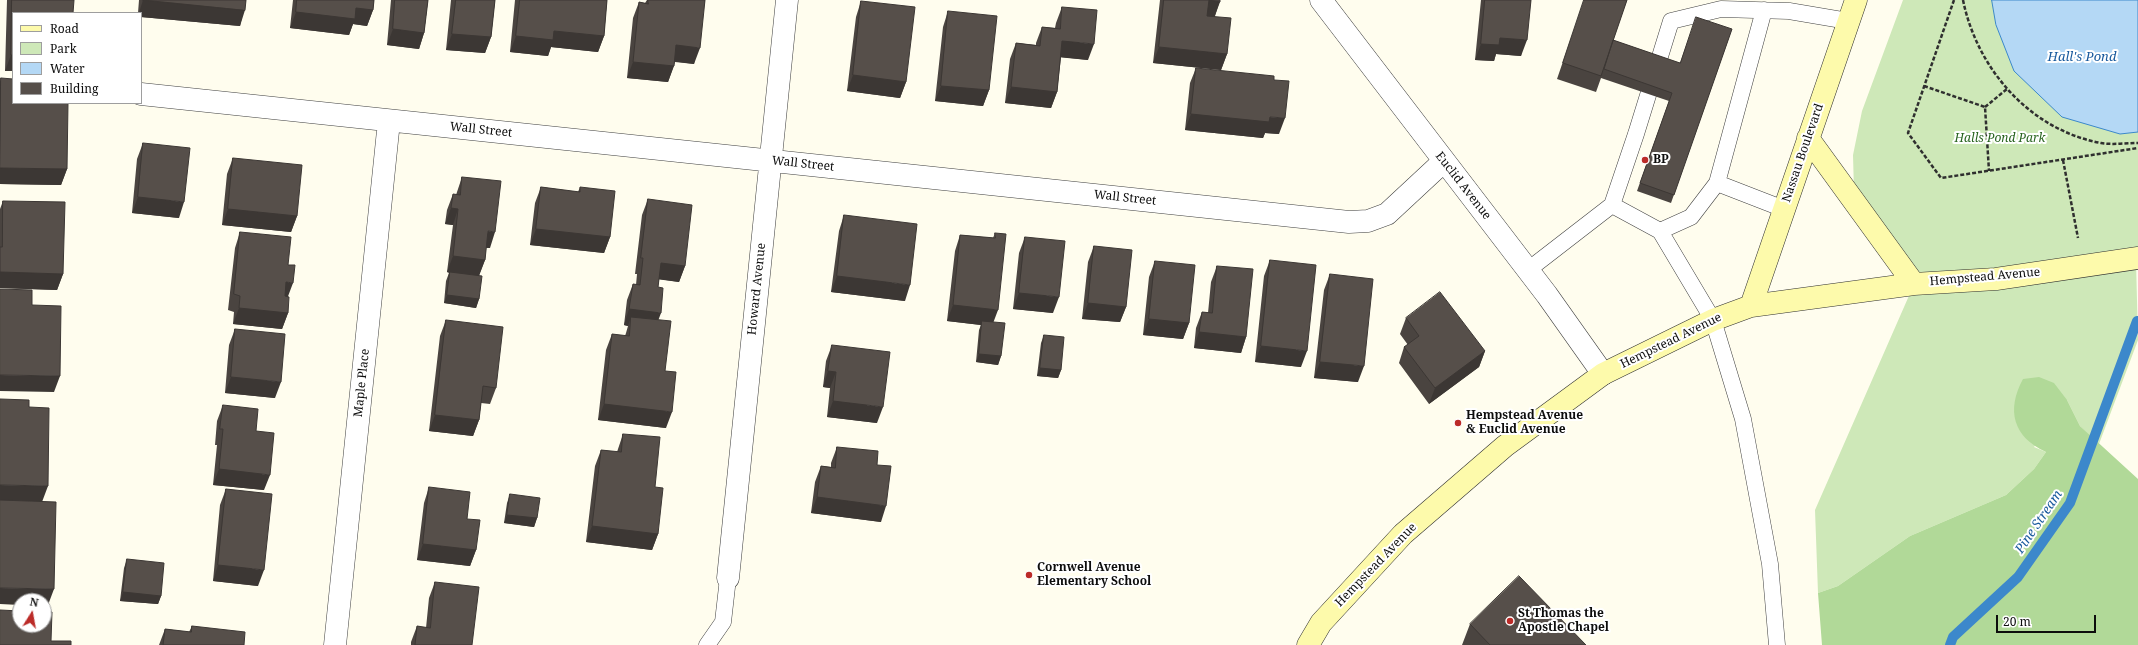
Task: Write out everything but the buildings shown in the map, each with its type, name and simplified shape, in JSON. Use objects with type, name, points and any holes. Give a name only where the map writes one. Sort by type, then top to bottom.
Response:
[{"type":"main road","name":"Nassau Boulevard","points":[[1751,306],[1856,0]]},
{"type":"main road","points":[[1808,138],[1914,284]]},
{"type":"main road","name":"Hempstead Avenue","points":[[1308,645],[1321,623],[1403,534],[1505,446],[1603,374],[1713,320],[1751,306],[1914,284],[1996,279],[2138,258]]},
{"type":"street","name":"Howard Avenue","points":[[728,578],[787,0]]},
{"type":"street","name":"Euclid Avenue","points":[[1321,0],[1528,270],[1603,374]]},
{"type":"street","name":"Wall Street","points":[[142,94],[1349,222],[1368,221],[1387,214],[1444,161]]},
{"type":"street","name":"Maple Place","points":[[335,645],[389,121]]},
{"type":"lane","points":[[1528,270],[1612,205],[1671,21],[1721,9],[1789,11],[1848,21]]},
{"type":"lane","points":[[1660,231],[1691,217],[1717,183],[1764,10]]},
{"type":"lane","points":[[1717,183],[1784,209]]},
{"type":"lane","points":[[1612,205],[1660,231],[1713,320],[1743,419],[1770,564],[1777,645]]},
{"type":"lane","points":[[707,645],[723,622],[728,578]]},
{"type":"path","points":[[1954,0],[1908,133],[1941,178],[2138,148]]},
{"type":"path","points":[[1963,0],[1967,19],[1983,56],[2007,90],[2042,120],[2071,135],[2102,143],[2138,144]]},
{"type":"path","points":[[1924,86],[1985,107]]},
{"type":"path","points":[[1985,107],[2007,90]]},
{"type":"path","points":[[1985,107],[1989,171]]},
{"type":"path","points":[[2064,160],[2083,267]]},
{"type":"green space","name":"Halls Pond Park","points":[[1903,0],[2138,0],[2138,261],[2136,261],[2138,340],[2099,444],[2080,426],[2067,400],[2034,447],[2046,452],[2034,469],[2006,495],[1910,536],[1838,586],[1818,593],[1815,510],[1915,282],[1854,191],[1853,155],[1862,111]]},
{"type":"green space","points":[[2039,377],[2054,383],[2067,400],[2080,426],[2138,479],[2138,645],[1822,645],[1818,593],[1838,586],[1910,536],[2006,495],[2034,469],[2046,452],[2026,439],[2016,422],[2014,412],[2018,390],[2023,379]]},
{"type":"water","name":"Hall's Pond","points":[[1992,0],[2138,0],[2138,132],[2120,134],[2062,117],[2014,71],[1996,25]]},
{"type":"waterway","name":"Pine Stream","points":[[1950,645],[1953,637],[2018,577],[2070,503],[2137,321]]},
{"type":"place","name":"BP","points":[[1645,160]]},
{"type":"place","name":"Hempstead Avenue & Euclid Avenue","points":[[1458,423]]},
{"type":"place","name":"Cornwell Avenue Elementary School","points":[[1029,575]]},
{"type":"place","name":"St Thomas the Apostle Chapel","points":[[1510,621]]}]
